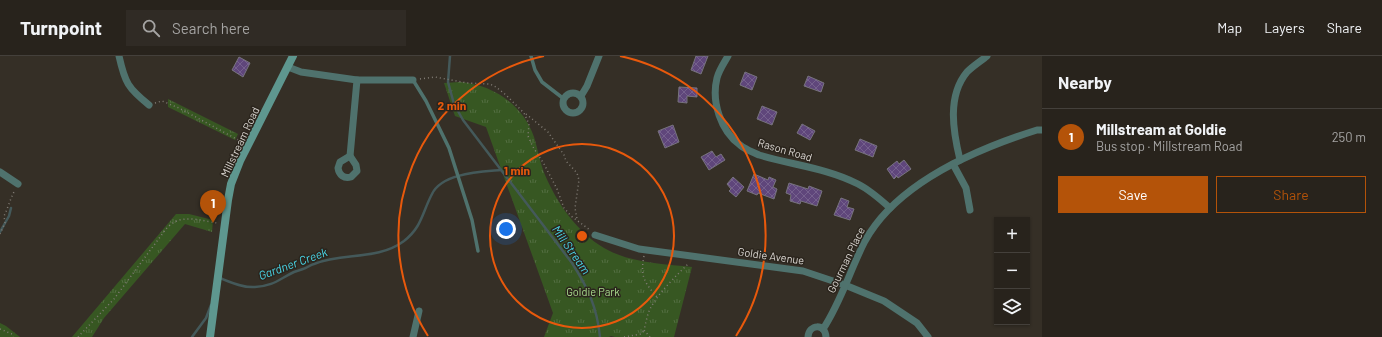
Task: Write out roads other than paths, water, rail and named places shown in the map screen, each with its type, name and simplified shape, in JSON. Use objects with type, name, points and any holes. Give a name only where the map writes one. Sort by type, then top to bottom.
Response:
[{"type":"main road","name":"Millstream Road","points":[[210,337],[228,200],[232,184],[240,161],[293,56]]},
{"type":"street","points":[[119,56],[124,77],[134,92],[149,106]]},
{"type":"street","points":[[581,96],[587,86],[599,56]]},
{"type":"street","name":"Rason Road","points":[[728,56],[717,78],[716,95],[719,116],[728,133],[734,140],[748,151],[759,155],[830,173],[843,178],[869,191],[890,208]]},
{"type":"street","points":[[960,160],[955,139],[954,110],[957,88],[968,71],[987,56]]},
{"type":"street","points":[[288,67],[300,72],[357,80],[413,80]]},
{"type":"street","points":[[350,156],[357,80]]},
{"type":"street","points":[[571,93],[581,96],[584,105],[582,110],[573,114],[568,112],[564,109],[564,99],[571,93]]},
{"type":"street","name":"Gourman Place","points":[[823,328],[832,314],[866,240],[890,208],[922,182],[960,160],[1008,139],[1037,130],[1042,130]]},
{"type":"street","points":[[953,164],[966,188],[970,210]]},
{"type":"street","points":[[0,172],[18,184]]},
{"type":"street","name":"Goldie Avenue","points":[[595,235],[645,250],[803,271],[845,285],[884,301],[917,323],[928,337]]},
{"type":"street","points":[[413,337],[420,311]]},
{"type":"street","points":[[808,337],[811,329],[814,327],[823,328],[826,332],[826,337]]},
{"type":"lane","points":[[531,56],[534,70],[542,82],[564,99]]},
{"type":"lane","points":[[413,80],[426,101],[449,148],[472,220],[478,251]]},
{"type":"waterway","name":"Mill Stream","points":[[450,56],[448,82],[454,104],[463,120],[572,263],[591,298],[597,316],[600,337]]},
{"type":"waterway","name":"Gardner Creek","points":[[220,278],[246,287],[262,286],[272,284],[294,272],[325,260],[371,254],[394,247],[404,241],[415,230],[432,194],[437,187],[444,182],[462,175],[501,170]]},
{"type":"waterway","points":[[0,232],[9,216],[11,208]]},
{"type":"waterway","name":"Gardner Creek","points":[[192,337],[206,318],[211,305]]},
{"type":"place","name":"Millstream at Goldie","points":[[213,223]]},
{"type":"park label","name":"Goldie Park","points":[[593,292]]}]
